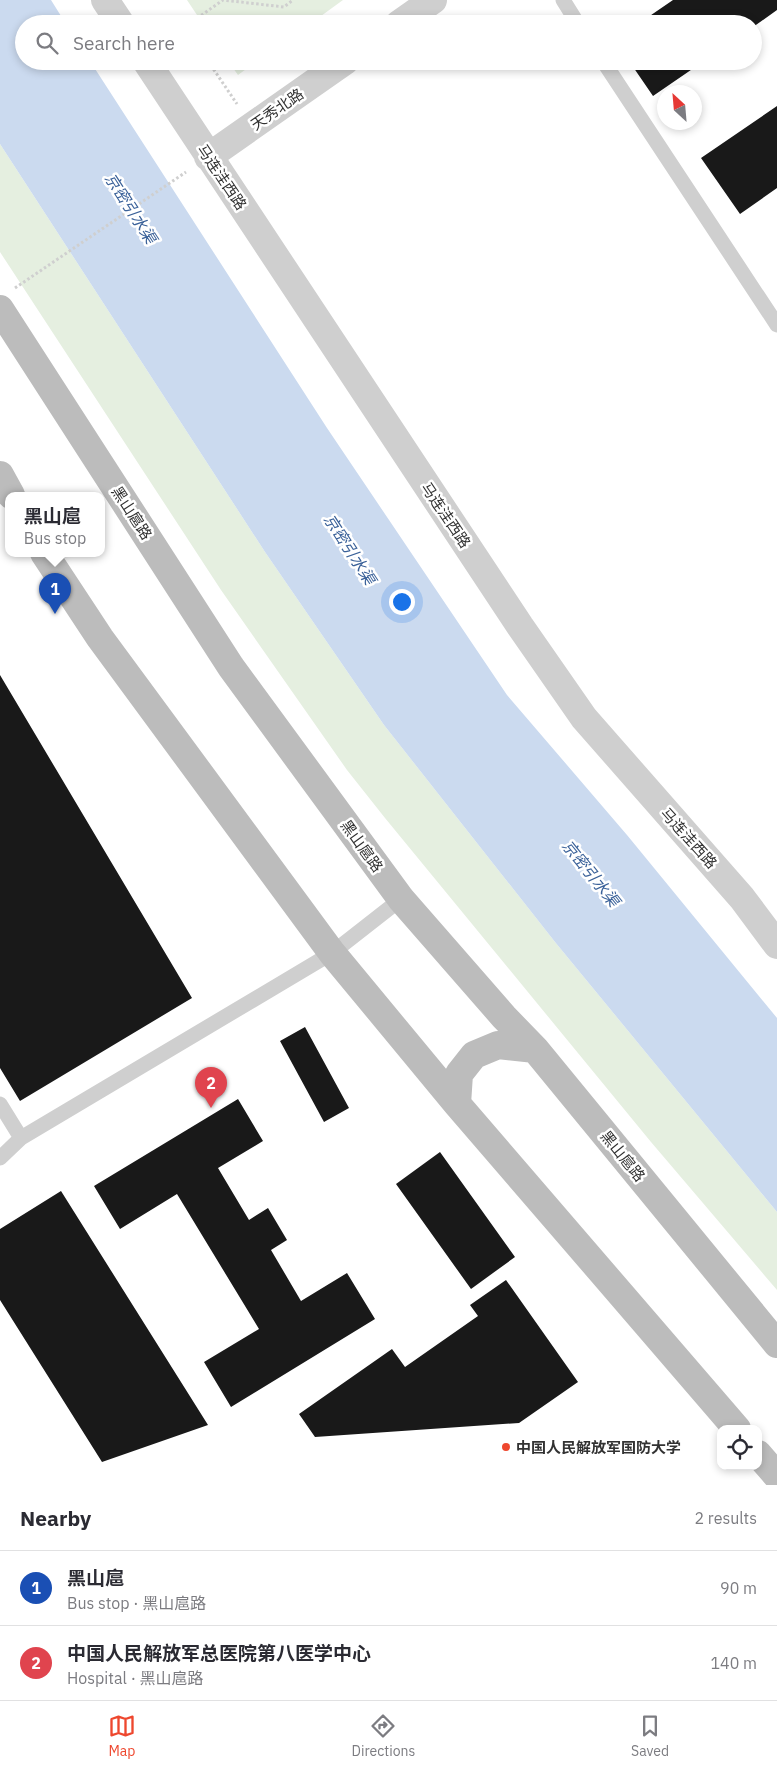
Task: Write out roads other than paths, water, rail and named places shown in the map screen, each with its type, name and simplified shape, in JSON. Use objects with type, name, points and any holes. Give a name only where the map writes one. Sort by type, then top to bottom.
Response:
[{"type":"main road","name":"黑山扈路","points":[[4,301],[231,668],[401,899],[504,1017],[535,1049],[777,1344]]},
{"type":"main road","points":[[0,475],[8,492]]},
{"type":"main road","points":[[47,557],[100,638],[332,953],[457,1104],[734,1425]]},
{"type":"main road","points":[[457,1104],[459,1074],[474,1055],[498,1045],[535,1049]]},
{"type":"main road","points":[[762,1459],[777,1476]]},
{"type":"street","points":[[106,0],[115,15]]},
{"type":"street","points":[[412,15],[433,0]]},
{"type":"street","name":"马连洼西路","points":[[152,70],[520,626],[584,718],[742,898],[777,945]]},
{"type":"street","name":"天秀北路","points":[[208,157],[333,70]]},
{"type":"lane","points":[[563,0],[572,15]]},
{"type":"lane","points":[[609,70],[777,325]]},
{"type":"lane","points":[[0,1158],[21,1138],[332,953],[401,899]]},
{"type":"lane","points":[[0,1104],[21,1138]]},
{"type":"water","name":"京密引水渠","points":[[0,0],[51,0],[60,15],[15,15],[15,70],[96,70],[327,428],[507,695],[627,835],[777,1018],[777,1212],[555,942],[384,725],[265,552],[0,144]]},
{"type":"place","name":"黑山扈","points":[[55,614]]},
{"type":"place","name":"中国人民解放军总医院第八医学中心","points":[[211,1108]]},
{"type":"place","name":"中国人民解放军国防大学","points":[[506,1447]]}]
